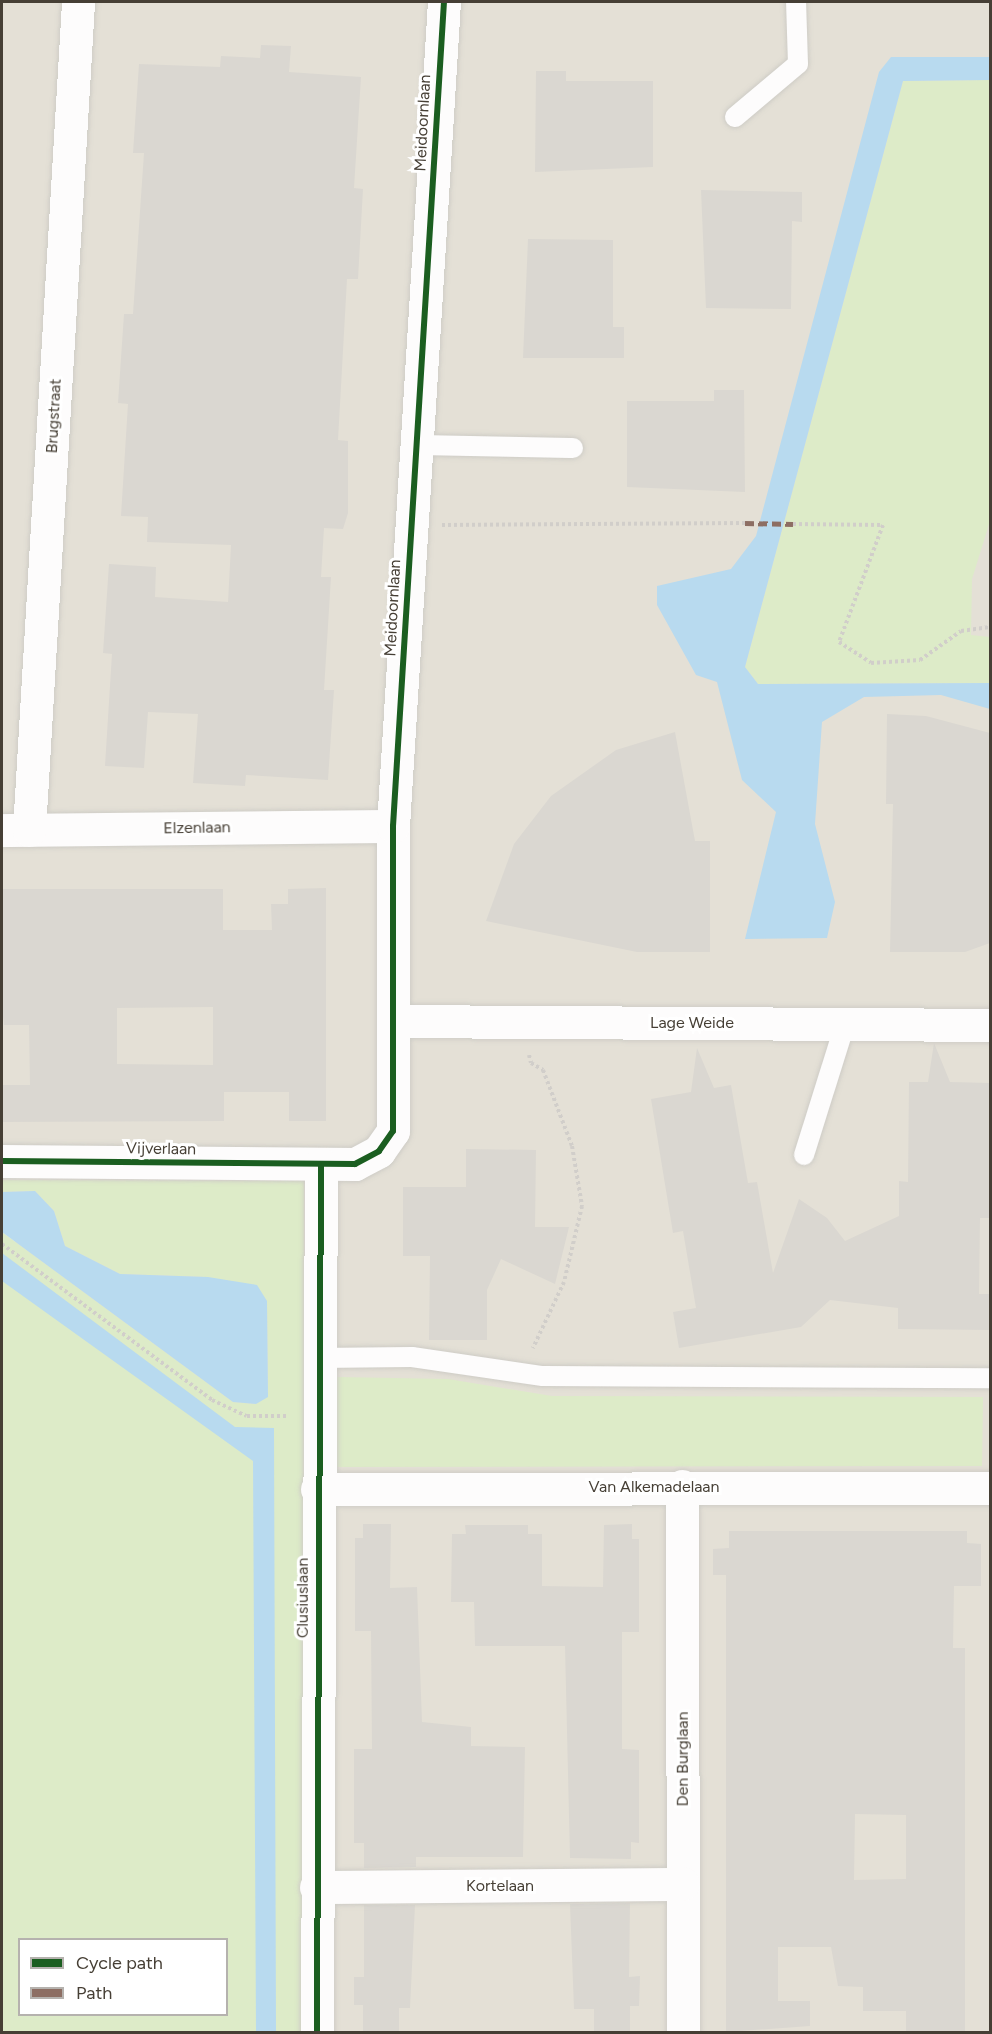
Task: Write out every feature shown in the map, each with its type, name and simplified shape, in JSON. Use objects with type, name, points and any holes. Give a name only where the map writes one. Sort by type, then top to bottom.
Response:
[{"type":"street","name":"Brugstraat","points":[[15,830],[78,2]]},
{"type":"street","name":"Meidoornlaan","points":[[321,1164],[355,1164],[387,1143],[393,1131],[393,826],[444,2]]},
{"type":"street","name":"Elzenlaan","points":[[15,830],[393,826]]},
{"type":"street","name":"Lage Weide","points":[[394,1021],[990,1025]]},
{"type":"street","name":"Vijverlaan","points":[[2,1161],[321,1164]]},
{"type":"street","name":"Clusiuslaan","points":[[317,2032],[316,1414],[321,1164]]},
{"type":"street","name":"Van Alkemadelaan","points":[[317,1489],[682,1486],[990,1488]]},
{"type":"street","name":"Den Burglaan","points":[[682,1486],[683,2032]]},
{"type":"street","name":"Kortelaan","points":[[316,1887],[683,1884]]},
{"type":"lane","points":[[735,117],[798,64],[796,2]]},
{"type":"lane","points":[[417,445],[573,448]]},
{"type":"lane","points":[[804,1155],[846,1024]]},
{"type":"lane","points":[[317,1358],[412,1357],[522,1374],[990,1378]]},
{"type":"path","points":[[412,525],[745,523]]},
{"type":"path","points":[[793,524],[883,525],[839,642],[871,663],[920,660],[961,631],[990,627]]},
{"type":"path","points":[[522,1374],[564,1282],[582,1206],[572,1146],[543,1070],[531,1063],[524,1022]]},
{"type":"path","points":[[2,1244],[212,1400],[247,1416],[316,1414]]},
{"type":"shaded area","points":[[2,2],[990,2],[990,2032],[293,2032],[2,1204]]},
{"type":"green space","points":[[990,80],[990,521],[972,579],[971,635],[990,637],[990,683],[758,684],[745,667],[903,81]]},
{"type":"green space","points":[[2,1180],[304,1181],[303,2032],[2,2032],[2,1232],[233,1402],[256,1404],[268,1396],[267,1301],[208,1277],[120,1274],[65,1246],[54,1211],[35,1191],[2,1192]]},
{"type":"green space","points":[[337,1377],[448,1379],[552,1396],[983,1397],[982,1466],[337,1467]]},
{"type":"water","points":[[891,57],[990,57],[990,80],[903,81],[745,667],[758,684],[990,683],[990,709],[941,695],[864,697],[822,722],[815,824],[835,902],[827,938],[745,939],[776,812],[742,780],[717,682],[696,675],[657,605],[657,586],[731,569],[756,536],[879,72]]},
{"type":"water","points":[[35,1191],[54,1211],[65,1246],[120,1274],[208,1277],[257,1285],[267,1301],[268,1397],[256,1404],[233,1402],[2,1232],[2,1192]]},
{"type":"water","points":[[2,1253],[235,1427],[274,1428],[276,2032],[256,2032],[253,1461],[2,1281]]},
{"type":"building","points":[[261,45],[291,46],[289,72],[361,77],[354,188],[363,189],[358,279],[347,279],[338,440],[348,441],[348,513],[343,529],[324,528],[321,577],[331,577],[324,690],[334,690],[328,780],[246,775],[245,786],[193,783],[198,714],[148,712],[144,768],[105,766],[112,654],[103,653],[109,564],[156,567],[155,597],[228,602],[231,545],[147,542],[148,517],[121,516],[128,404],[118,403],[124,314],[133,314],[144,153],[133,153],[139,64],[220,67],[221,56],[260,58]]},
{"type":"building","points":[[536,71],[566,71],[566,81],[653,81],[653,167],[535,172]]},
{"type":"building","points":[[701,190],[802,192],[802,222],[792,221],[791,309],[706,308]]},
{"type":"building","points":[[528,239],[613,240],[613,327],[624,327],[624,358],[523,358]]},
{"type":"building","points":[[714,390],[744,390],[745,492],[627,487],[627,401],[714,401]]},
{"type":"building","points":[[887,714],[926,716],[990,733],[990,943],[965,952],[890,952],[893,804],[886,804]]},
{"type":"building","points":[[675,732],[695,841],[710,841],[710,952],[637,952],[486,921],[514,844],[551,796],[616,750]]},
{"type":"building","points":[[326,888],[326,1121],[289,1121],[289,1092],[224,1092],[224,1121],[2,1122],[2,1085],[30,1085],[29,1025],[4,1025],[2,889],[223,889],[223,930],[272,930],[271,904],[288,904],[288,889]],"holes":[[[213,1007],[213,1065],[117,1064],[117,1008]]]},
{"type":"building","points":[[934,1043],[950,1082],[990,1083],[990,1218],[980,1218],[979,1294],[990,1294],[990,1330],[898,1329],[898,1308],[830,1300],[801,1327],[679,1348],[673,1312],[696,1308],[683,1231],[673,1233],[651,1099],[691,1092],[697,1048],[714,1088],[731,1085],[748,1183],[757,1182],[773,1273],[799,1199],[827,1218],[845,1241],[899,1216],[899,1181],[908,1182],[909,1082],[928,1082]]},
{"type":"building","points":[[466,1149],[536,1150],[535,1227],[569,1227],[555,1284],[501,1259],[487,1290],[487,1340],[429,1340],[430,1256],[403,1256],[403,1187],[466,1187]]},
{"type":"building","points":[[363,1524],[391,1524],[390,1588],[417,1587],[422,1722],[471,1727],[471,1746],[525,1747],[523,1857],[416,1857],[416,1867],[364,1868],[364,1843],[354,1843],[354,1749],[372,1749],[371,1631],[355,1631],[355,1538],[363,1538]]},
{"type":"building","points":[[632,1524],[632,1539],[639,1539],[639,1632],[622,1632],[622,1749],[639,1750],[639,1843],[631,1842],[631,1859],[570,1858],[565,1646],[475,1646],[474,1602],[451,1602],[452,1534],[466,1534],[465,1525],[528,1525],[528,1534],[542,1534],[542,1586],[603,1587],[604,1525]]},
{"type":"building","points":[[729,1531],[967,1531],[967,1543],[981,1544],[981,1586],[954,1586],[953,1648],[965,1648],[965,2032],[906,2032],[906,2011],[863,2011],[863,1987],[838,1986],[831,1947],[778,1947],[778,2001],[810,2001],[810,2026],[726,2032],[726,1575],[713,1575],[713,1549],[729,1548]],"holes":[[[855,1814],[906,1815],[906,1879],[854,1880]]]},
{"type":"building","points":[[630,1903],[629,1977],[640,1976],[639,2006],[630,2006],[630,2032],[594,2032],[594,2009],[574,2009],[570,1904]]},
{"type":"building","points":[[364,1905],[415,1905],[410,2008],[399,2008],[399,2032],[363,2032],[363,2005],[354,2005],[354,1977],[364,1977]]},
{"type":"marked path","points":[[745,523],[793,524]]},
{"type":"cycle path","points":[[2,1161],[355,1164],[379,1151],[393,1131],[393,826],[444,2]]},
{"type":"cycle path","points":[[317,2032],[321,1164]]}]
